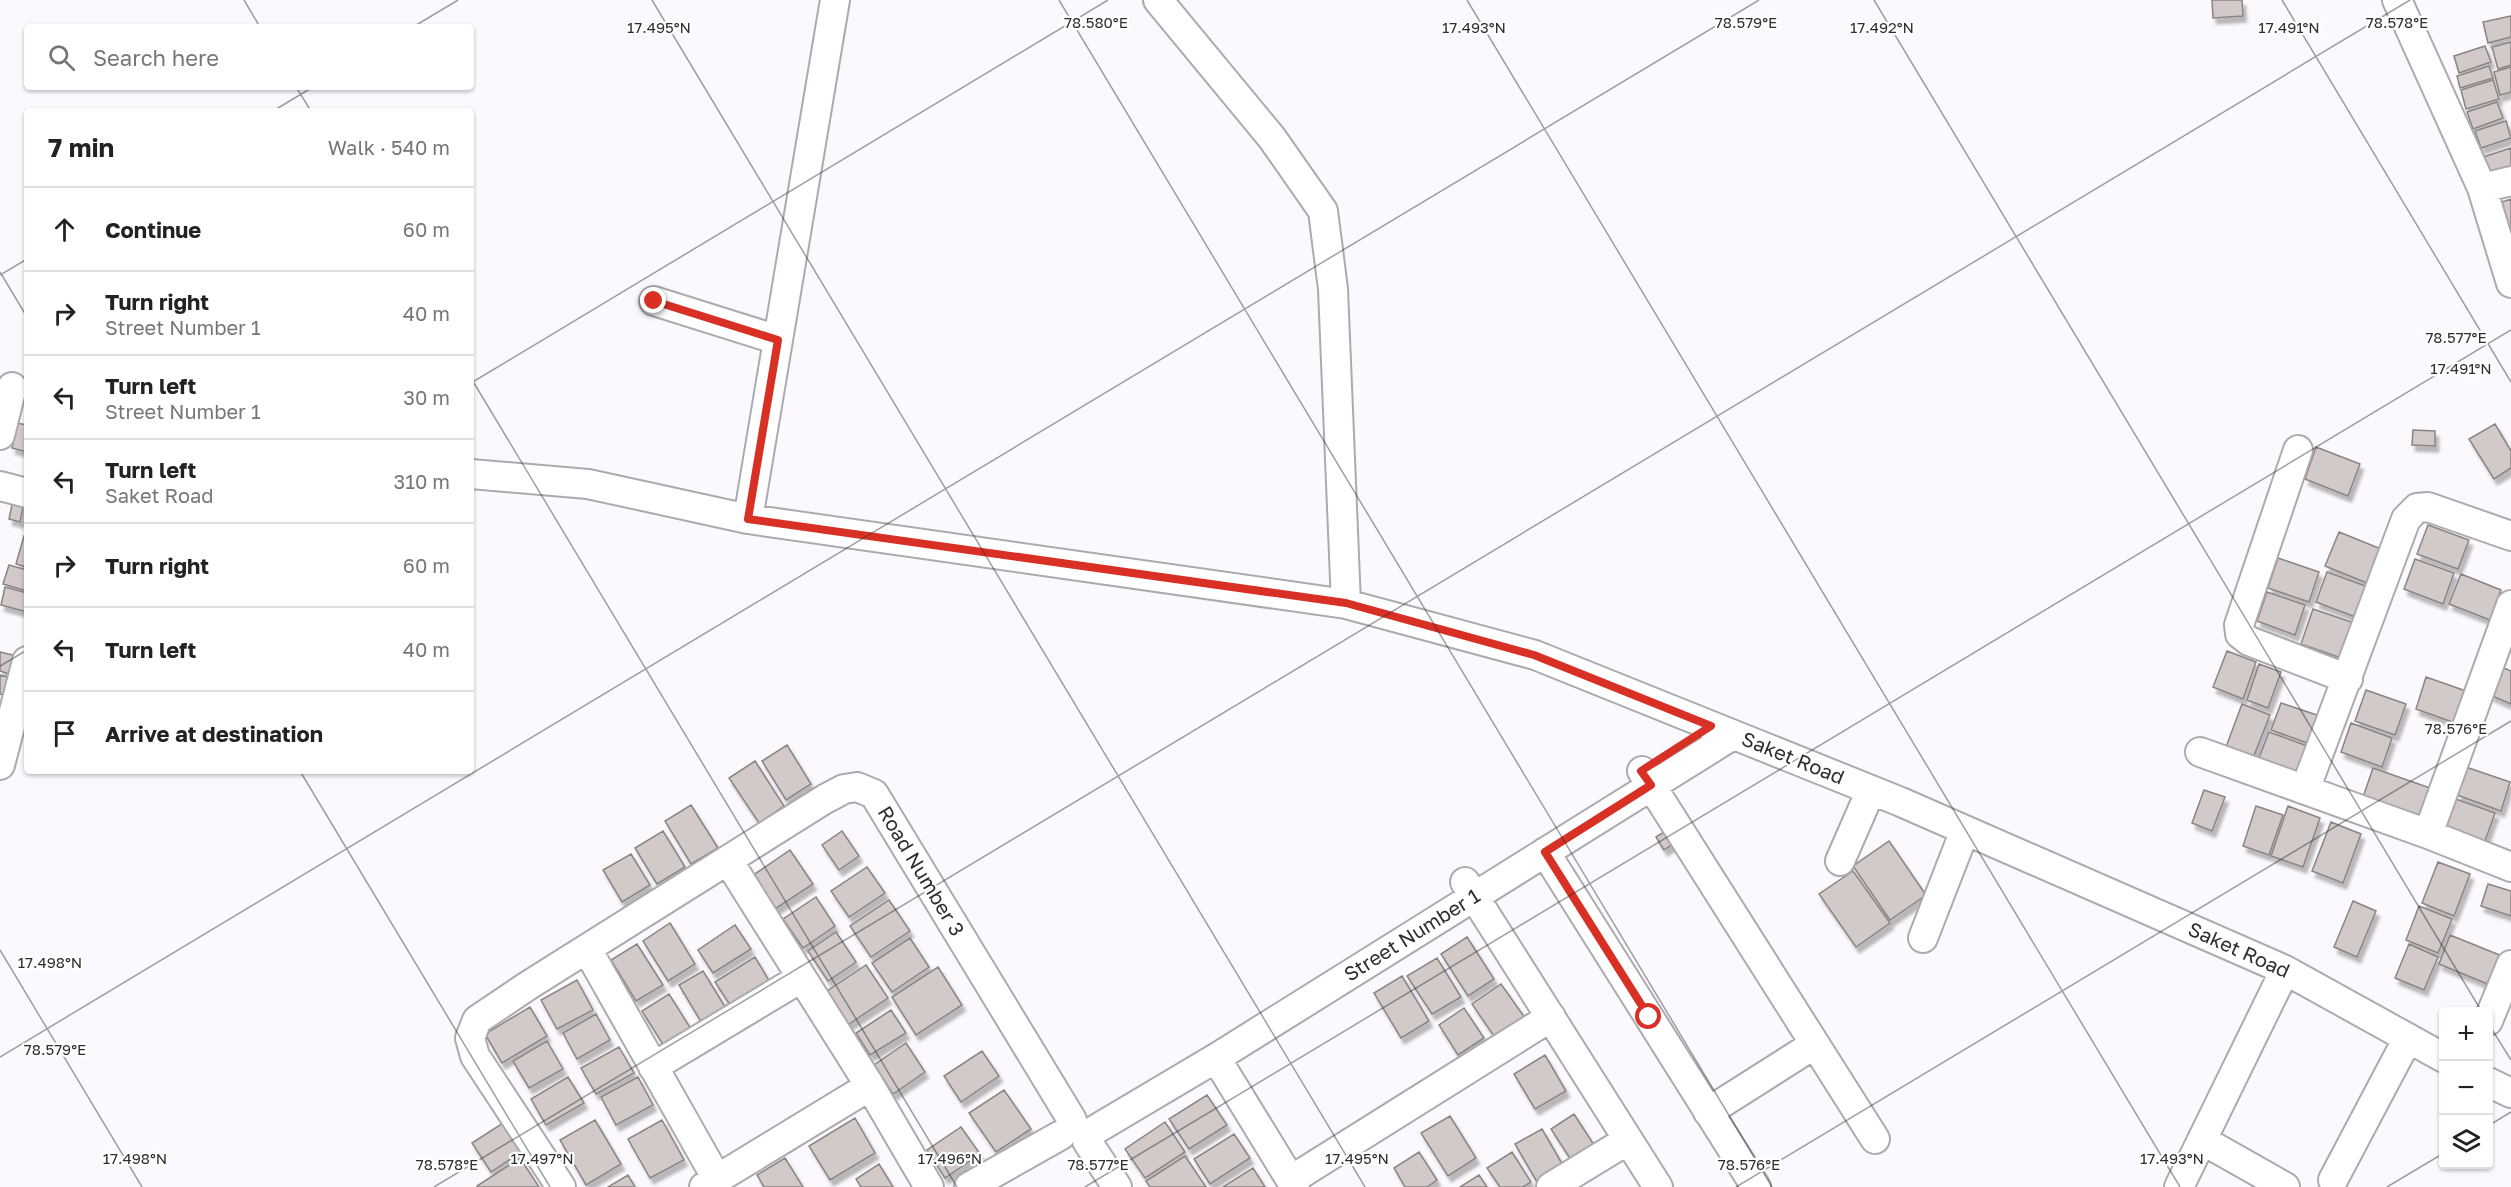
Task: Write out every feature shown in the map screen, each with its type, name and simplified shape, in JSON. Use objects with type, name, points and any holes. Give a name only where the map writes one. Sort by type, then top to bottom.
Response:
[{"type":"street","points":[[748,519],[836,0]]},
{"type":"street","points":[[1158,0],[1272,138],[1323,211],[1333,289],[1346,603]]},
{"type":"street","points":[[2397,0],[2482,188],[2511,283]]},
{"type":"street","points":[[2482,188],[2511,181]]},
{"type":"street","points":[[654,301],[778,340]]},
{"type":"street","points":[[0,435],[13,387]]},
{"type":"street","points":[[2298,450],[2239,624],[2240,634],[2249,640],[2348,679]]},
{"type":"street","name":"Saket Road","points":[[474,474],[588,484],[748,519],[1346,603],[1534,655],[1871,790],[2285,970],[2439,1055]]},
{"type":"street","points":[[0,486],[24,492]]},
{"type":"street","points":[[2305,790],[2406,519],[2417,508],[2428,507],[2511,536]]},
{"type":"street","points":[[2428,834],[2511,604]]},
{"type":"street","points":[[0,765],[24,673]]},
{"type":"street","name":"Street Number 1","points":[[969,1187],[1075,1135],[1216,1058],[1470,889],[1722,730]]},
{"type":"street","points":[[2200,752],[2428,834],[2511,867]]},
{"type":"street","points":[[1646,778],[1875,1139]]},
{"type":"street","name":"Street Number 1","points":[[1006,1187],[1205,1041],[1470,889],[1545,852],[1646,778]]},
{"type":"street","name":"Road Number 3","points":[[729,862],[825,799],[844,789],[857,787],[860,805],[1075,1135],[1117,1187]]},
{"type":"street","points":[[1840,861],[1871,790]]},
{"type":"street","points":[[1923,938],[1965,830]]},
{"type":"street","points":[[1545,852],[1756,1187]]},
{"type":"street","points":[[561,1187],[475,1056],[470,1038],[477,1020],[729,862],[870,1086],[929,1187]]},
{"type":"street","points":[[1470,889],[1658,1187]]},
{"type":"street","points":[[587,949],[653,1066],[711,1183],[870,1086]]},
{"type":"street","points":[[2493,1010],[2511,965]]},
{"type":"street","points":[[2179,1187],[2285,970]]},
{"type":"street","points":[[653,1066],[801,978]]},
{"type":"street","points":[[1216,1058],[1293,1183],[1551,1017]]},
{"type":"street","points":[[2333,1180],[2408,1038]]},
{"type":"street","points":[[1708,1112],[1815,1044]]},
{"type":"street","points":[[2493,1084],[2511,1093]]},
{"type":"street","name":"Road Number 3","points":[[1075,1135],[1100,1187]]},
{"type":"street","points":[[1551,1187],[1628,1140]]},
{"type":"street","points":[[2202,1140],[2285,1187]]},
{"type":"building","points":[[2212,0],[2242,0],[2243,16],[2213,18]]},
{"type":"building","points":[[2511,16],[2511,37],[2488,43],[2483,22]]},
{"type":"building","points":[[2511,42],[2511,65],[2498,69],[2492,47]]},
{"type":"building","points":[[2485,46],[2491,62],[2459,73],[2454,56]]},
{"type":"building","points":[[2489,66],[2493,78],[2460,88],[2457,76]]},
{"type":"building","points":[[2511,67],[2511,92],[2500,95],[2494,72]]},
{"type":"building","points":[[2493,80],[2499,99],[2466,109],[2461,90]]},
{"type":"building","points":[[2497,102],[2503,118],[2473,129],[2467,112]]},
{"type":"building","points":[[2506,121],[2511,138],[2481,148],[2475,131]]},
{"type":"building","points":[[2511,148],[2511,169],[2490,176],[2483,157]]},
{"type":"building","points":[[2511,199],[2511,232],[2502,202]]},
{"type":"building","points":[[17,423],[24,424],[24,451],[12,448]]},
{"type":"building","points":[[2495,424],[2511,451],[2511,468],[2494,479],[2469,439]]},
{"type":"building","points":[[2413,430],[2435,431],[2435,446],[2412,445]]},
{"type":"building","points":[[2316,447],[2360,464],[2348,496],[2305,479]]},
{"type":"building","points":[[13,500],[24,502],[20,522],[9,519]]},
{"type":"building","points":[[2428,525],[2469,540],[2458,569],[2417,554]]},
{"type":"building","points":[[2339,532],[2381,549],[2367,583],[2325,566]]},
{"type":"building","points":[[24,536],[24,566],[16,564]]},
{"type":"building","points":[[2278,558],[2319,572],[2309,602],[2268,588]]},
{"type":"building","points":[[2415,559],[2454,573],[2443,604],[2404,589]]},
{"type":"building","points":[[9,565],[24,569],[24,590],[3,584]]},
{"type":"building","points":[[2327,572],[2368,587],[2358,618],[2316,602]]},
{"type":"building","points":[[2461,574],[2501,590],[2490,620],[2449,604]]},
{"type":"building","points":[[5,587],[24,592],[24,611],[1,605]]},
{"type":"building","points":[[2267,592],[2305,605],[2295,635],[2257,621]]},
{"type":"building","points":[[2313,609],[2357,624],[2344,659],[2301,644]]},
{"type":"building","points":[[2227,651],[2256,662],[2243,699],[2213,687]]},
{"type":"building","points":[[0,652],[17,656],[12,675],[0,671]]},
{"type":"building","points":[[2259,664],[2281,672],[2268,708],[2247,700]]},
{"type":"building","points":[[2501,667],[2511,671],[2511,704],[2490,695]]},
{"type":"building","points":[[0,675],[11,678],[6,696],[0,694]]},
{"type":"building","points":[[2426,677],[2466,691],[2455,723],[2416,709]]},
{"type":"building","points":[[2366,690],[2406,704],[2395,735],[2355,721]]},
{"type":"building","points":[[2281,703],[2323,717],[2313,745],[2271,730]]},
{"type":"building","points":[[2242,704],[2270,715],[2253,758],[2226,747]]},
{"type":"building","points":[[2351,723],[2392,738],[2382,767],[2341,752]]},
{"type":"building","points":[[2269,732],[2310,747],[2300,776],[2258,760]]},
{"type":"building","points":[[787,745],[811,784],[786,800],[762,761]]},
{"type":"building","points":[[755,761],[784,806],[759,823],[729,778]]},
{"type":"building","points":[[2466,767],[2510,782],[2501,811],[2457,795]]},
{"type":"building","points":[[2373,768],[2430,788],[2419,820],[2362,800]]},
{"type":"building","points":[[2204,790],[2225,797],[2212,831],[2192,823]]},
{"type":"building","points":[[2453,798],[2495,813],[2485,841],[2443,826]]},
{"type":"building","points":[[691,805],[718,848],[691,864],[665,821]]},
{"type":"building","points":[[2256,806],[2283,815],[2269,855],[2243,846]]},
{"type":"building","points":[[2288,806],[2320,818],[2303,867],[2271,856]]},
{"type":"building","points":[[2331,822],[2361,834],[2343,883],[2312,871]]},
{"type":"building","points":[[1670,828],[1678,841],[1664,850],[1656,837]]},
{"type":"building","points":[[663,831],[685,867],[657,884],[635,848]]},
{"type":"building","points":[[842,831],[859,856],[839,870],[822,845]]},
{"type":"building","points":[[1889,841],[1926,895],[1890,920],[1853,866]]},
{"type":"building","points":[[790,850],[813,884],[775,909],[752,876]]},
{"type":"building","points":[[631,854],[650,885],[622,902],[603,870]]},
{"type":"building","points":[[2438,862],[2470,874],[2454,916],[2422,903]]},
{"type":"building","points":[[867,867],[885,893],[849,917],[831,891]]},
{"type":"building","points":[[1853,871],[1890,923],[1856,947],[1819,894]]},
{"type":"building","points":[[2488,884],[2511,891],[2511,916],[2481,906]]},
{"type":"building","points":[[816,897],[835,926],[803,948],[783,919]]},
{"type":"building","points":[[889,900],[910,931],[871,957],[850,926]]},
{"type":"building","points":[[2353,901],[2376,911],[2357,957],[2334,947]]},
{"type":"building","points":[[2419,906],[2452,919],[2438,953],[2406,940]]},
{"type":"building","points":[[670,923],[695,964],[668,981],[643,941]]},
{"type":"building","points":[[735,925],[751,949],[713,973],[698,950]]},
{"type":"building","points":[[836,932],[856,962],[828,981],[808,951]]},
{"type":"building","points":[[2450,935],[2502,956],[2490,985],[2439,964]]},
{"type":"building","points":[[1467,937],[1494,979],[1468,996],[1441,954]]},
{"type":"building","points":[[910,938],[929,967],[892,992],[872,963]]},
{"type":"building","points":[[637,944],[663,985],[636,1001],[611,960]]},
{"type":"building","points":[[2409,944],[2438,957],[2424,990],[2395,978]]},
{"type":"building","points":[[755,957],[771,984],[732,1008],[715,982]]},
{"type":"building","points":[[1437,958],[1461,997],[1432,1014],[1407,976]]},
{"type":"building","points":[[866,965],[888,998],[843,1028],[821,995]]},
{"type":"building","points":[[938,967],[962,1005],[916,1035],[892,997]]},
{"type":"building","points":[[703,971],[727,1010],[703,1025],[679,985]]},
{"type":"building","points":[[1402,976],[1429,1021],[1401,1038],[1374,993]]},
{"type":"building","points":[[577,980],[593,1010],[557,1029],[541,1000]]},
{"type":"building","points":[[1501,984],[1525,1018],[1496,1039],[1472,1004]]},
{"type":"building","points":[[669,994],[691,1029],[664,1046],[642,1011]]},
{"type":"building","points":[[530,1007],[547,1036],[502,1063],[485,1034]]},
{"type":"building","points":[[1464,1008],[1484,1038],[1458,1055],[1439,1025]]},
{"type":"building","points":[[891,1010],[906,1033],[870,1055],[856,1033]]},
{"type":"building","points":[[596,1014],[610,1040],[577,1059],[563,1033]]},
{"type":"building","points":[[547,1041],[563,1069],[529,1088],[513,1061]]},
{"type":"building","points":[[906,1043],[925,1072],[893,1094],[874,1065]]},
{"type":"building","points":[[619,1047],[634,1073],[596,1094],[581,1068]]},
{"type":"building","points":[[982,1051],[999,1076],[961,1102],[944,1076]]},
{"type":"building","points":[[1545,1055],[1566,1091],[1535,1109],[1514,1074]]},
{"type":"building","points":[[568,1077],[584,1103],[546,1125],[531,1099]]},
{"type":"building","points":[[638,1077],[653,1105],[616,1125],[601,1097]]},
{"type":"building","points":[[1004,1090],[1031,1129],[996,1152],[969,1113]]},
{"type":"building","points":[[1207,1095],[1227,1125],[1189,1149],[1169,1119]]},
{"type":"building","points":[[1574,1114],[1596,1148],[1573,1163],[1551,1129]]},
{"type":"building","points":[[1450,1116],[1476,1158],[1448,1176],[1421,1133]]},
{"type":"building","points":[[855,1118],[875,1153],[830,1180],[809,1146]]},
{"type":"building","points":[[595,1120],[621,1164],[586,1185],[560,1140]]},
{"type":"building","points":[[662,1120],[684,1160],[650,1178],[628,1139]]},
{"type":"building","points":[[1165,1122],[1185,1152],[1145,1178],[1125,1149]]},
{"type":"building","points":[[503,1123],[521,1152],[491,1172],[472,1143]]},
{"type":"building","points":[[961,1127],[980,1154],[945,1178],[927,1150]]},
{"type":"building","points":[[1542,1129],[1564,1167],[1537,1182],[1515,1144]]},
{"type":"building","points":[[1234,1134],[1250,1158],[1210,1184],[1194,1159]]},
{"type":"building","points":[[1419,1152],[1437,1180],[1427,1187],[1405,1187],[1394,1168]]},
{"type":"building","points":[[1512,1152],[1531,1182],[1523,1187],[1500,1187],[1487,1168]]},
{"type":"building","points":[[1185,1156],[1206,1187],[1150,1187],[1146,1181]]},
{"type":"building","points":[[520,1158],[539,1187],[477,1187],[477,1186]]},
{"type":"building","points":[[785,1158],[803,1187],[764,1187],[757,1175]]},
{"type":"building","points":[[879,1164],[893,1187],[861,1187],[856,1179]]},
{"type":"building","points":[[1253,1168],[1265,1187],[1223,1187]]},
{"type":"building","points":[[628,1175],[635,1187],[608,1187]]},
{"type":"building","points":[[1479,1175],[1487,1187],[1460,1187]]},
{"type":"route","points":[[654,301],[778,340],[748,519],[1346,603],[1534,655],[1711,726],[1641,771],[1651,785],[1545,852],[1649,1017]]}]
